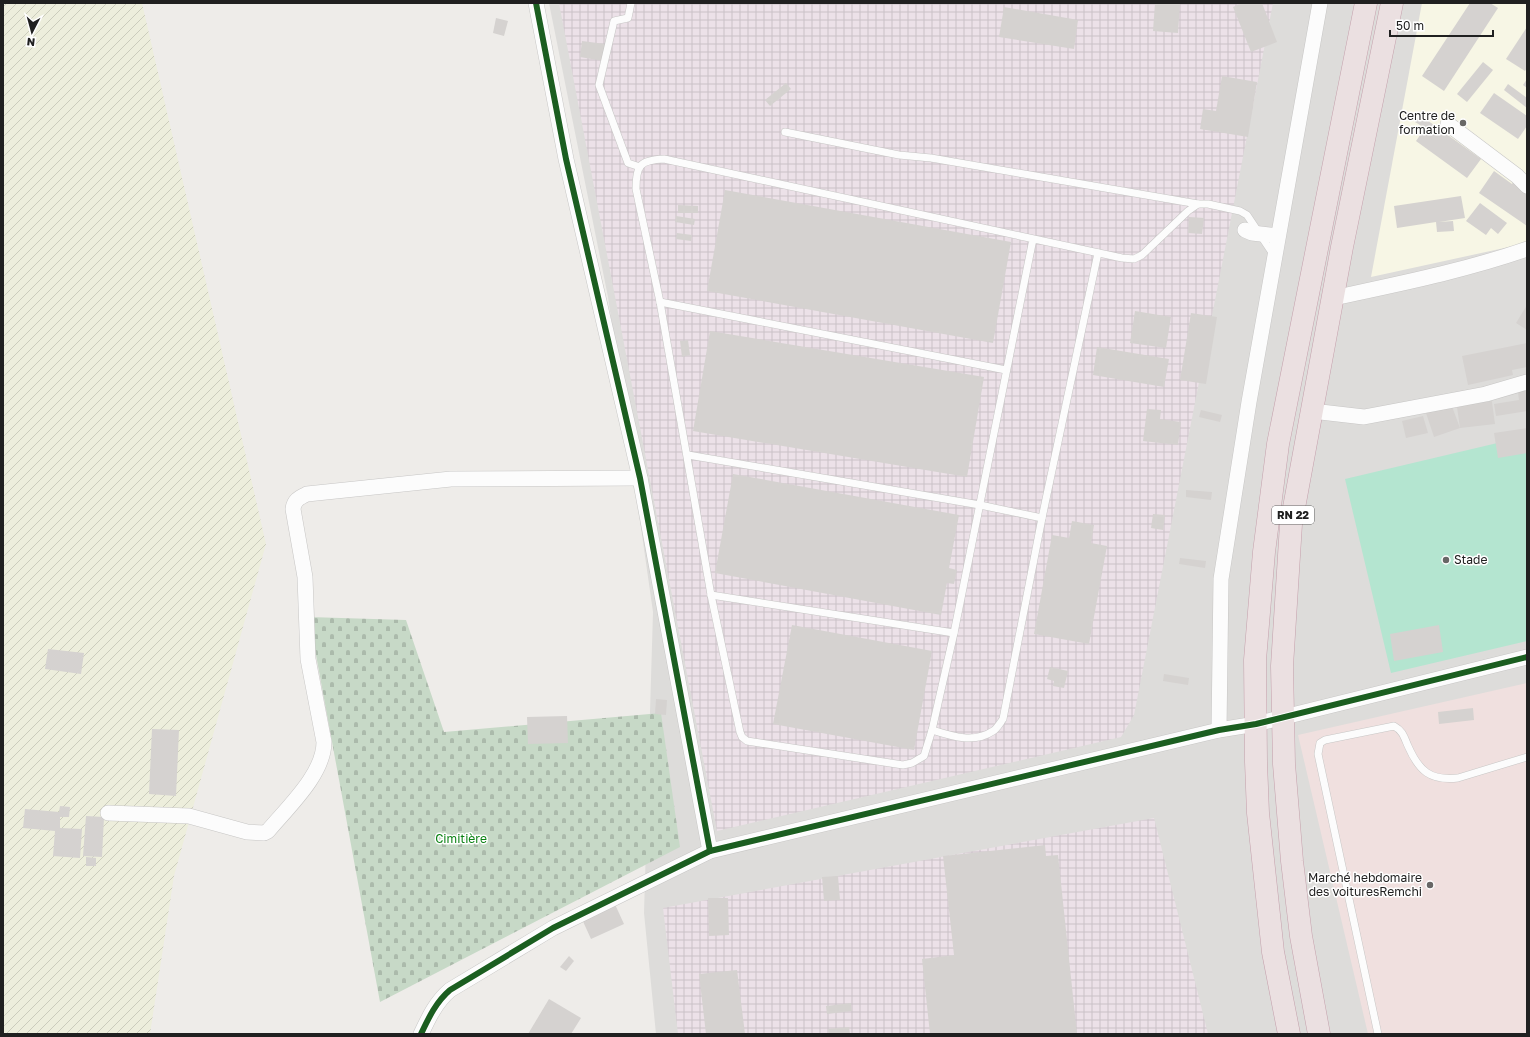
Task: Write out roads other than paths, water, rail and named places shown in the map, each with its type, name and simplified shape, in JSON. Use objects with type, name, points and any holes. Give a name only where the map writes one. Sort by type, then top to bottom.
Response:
[{"type":"highway","name":"RN 22","points":[[1289,1034],[1273,952],[1258,821],[1255,660],[1264,552],[1278,444],[1366,3]]},
{"type":"highway","name":"RN 22","points":[[1319,1034],[1301,936],[1292,861],[1284,764],[1282,666],[1291,524],[1332,298],[1392,3]]},
{"type":"street","points":[[536,3],[566,159],[640,478],[710,851]]},
{"type":"street","points":[[1219,730],[1221,579],[1249,402],[1320,3]]},
{"type":"street","points":[[1448,124],[1517,176],[1527,186]]},
{"type":"street","points":[[1245,230],[1252,233],[1278,236]]},
{"type":"street","points":[[1332,298],[1434,276],[1527,249]]},
{"type":"street","points":[[1312,411],[1364,417],[1486,394],[1527,382]]},
{"type":"street","points":[[108,813],[189,816],[247,832],[264,833],[268,831],[302,790],[321,762],[324,752],[324,742],[321,718],[308,659],[305,577],[293,510],[297,499],[307,494],[451,479],[640,478]]},
{"type":"street","points":[[421,1034],[434,1007],[450,990],[553,928],[710,851],[1219,730],[1256,724],[1527,657]]},
{"type":"lane","points":[[631,3],[628,18],[614,21],[599,85],[628,163],[640,167]]},
{"type":"lane","points":[[785,132],[899,155],[931,158],[1198,204],[1208,204],[1240,211],[1247,215],[1275,257]]},
{"type":"lane","points":[[1032,239],[954,633],[932,730],[924,756],[912,763],[903,765],[747,741],[742,737],[740,732],[711,595],[688,455],[660,302],[636,189],[636,177],[640,167],[648,160],[664,159],[1032,239],[1134,259],[1142,256],[1188,211],[1198,204]]},
{"type":"lane","points":[[932,730],[960,738],[979,737],[994,731],[1003,719],[1042,518],[1098,253]]},
{"type":"lane","points":[[660,302],[1006,370]]},
{"type":"lane","points":[[688,455],[980,505],[1042,518]]},
{"type":"lane","points":[[711,595],[954,633]]},
{"type":"lane","points":[[1378,1034],[1318,754],[1318,746],[1325,740],[1394,726],[1403,734],[1416,762],[1428,775],[1446,779],[1458,778],[1527,757]]},
{"type":"place","name":"Centre de formation","points":[[1463,123]]},
{"type":"place","name":"Stade","points":[[1446,560]]},
{"type":"place","name":"Marché hebdomaire des voituresRemchi","points":[[1430,885]]},
{"type":"park label","name":"Cimitière","points":[[461,839]]}]
